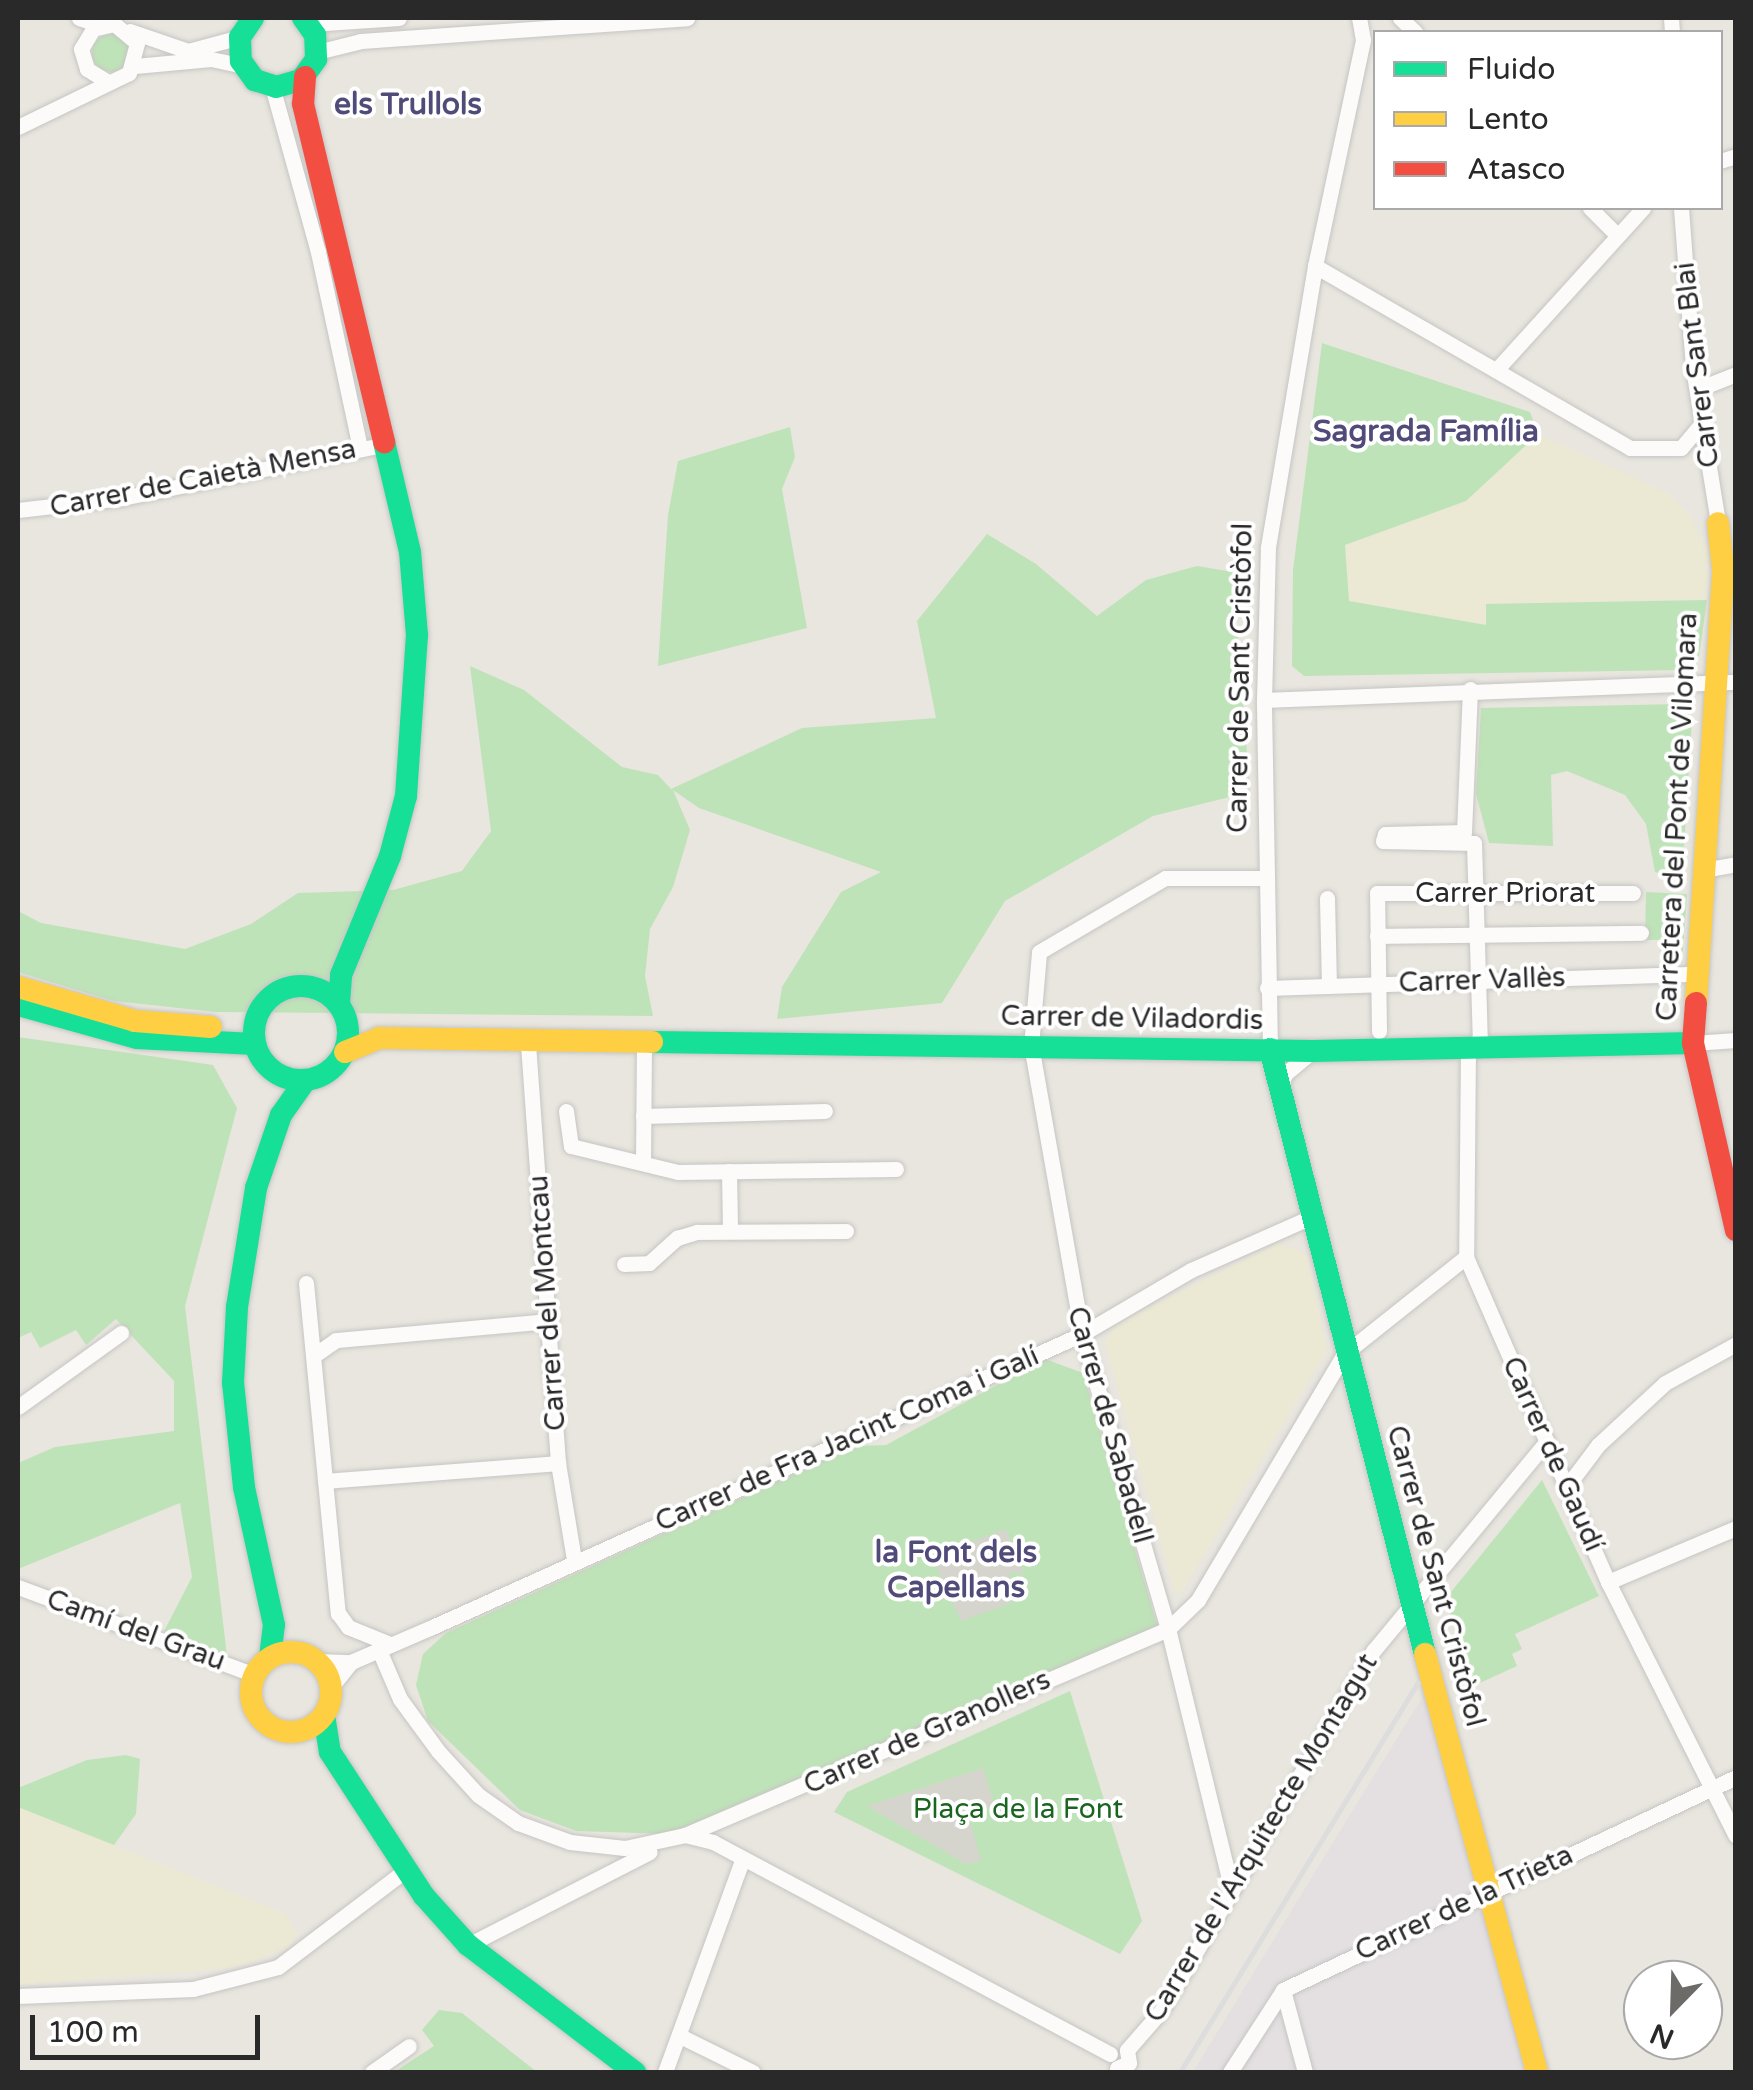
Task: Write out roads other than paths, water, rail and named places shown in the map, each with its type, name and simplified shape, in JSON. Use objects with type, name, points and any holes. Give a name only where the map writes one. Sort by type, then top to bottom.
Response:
[{"type":"street","points":[[79,18],[188,51],[247,27],[243,66]]},
{"type":"street","points":[[318,52],[306,21],[399,18]]},
{"type":"street","points":[[287,83],[318,52],[361,41],[687,18]]},
{"type":"street","points":[[1359,18],[1360,57],[1315,266],[1498,368],[1630,448],[1681,448],[1702,422]]},
{"type":"street","points":[[101,25],[81,50],[87,70],[106,81]]},
{"type":"street","points":[[130,31],[137,44],[135,66]]},
{"type":"street","points":[[18,127],[135,66],[211,59],[287,83],[303,104],[386,434],[410,552],[417,636],[412,746],[390,856],[342,975],[345,1052]]},
{"type":"street","points":[[287,83],[360,448]]},
{"type":"street","points":[[1592,210],[1616,233]]},
{"type":"street","points":[[1498,368],[1616,233],[1641,210]]},
{"type":"street","name":"Carrer Sant Blai","points":[[1681,210],[1698,389],[1718,523]]},
{"type":"street","name":"Carrer de Sant Cristòfol","points":[[1315,266],[1268,547],[1264,700],[1270,1049],[1308,1218],[1537,2072]]},
{"type":"street","points":[[1698,389],[1736,374]]},
{"type":"street","name":"Carrer de Caietà Mensa","points":[[18,510],[122,498],[360,448],[386,434]]},
{"type":"street","name":"Carretera del Pont de Vilomara","points":[[1718,523],[1723,562],[1725,683],[1703,870],[1693,1043],[1736,1230]]},
{"type":"street","points":[[1264,700],[1470,689],[1725,683]]},
{"type":"street","name":"Carrer de Gaudí","points":[[1470,689],[1464,832],[1385,834],[1384,842],[1474,843],[1478,980],[1466,1257],[1608,1582],[1736,1836]]},
{"type":"street","points":[[1703,870],[1736,864]]},
{"type":"street","name":"Carrer de Sabadell","points":[[1232,1891],[1168,1630],[1082,1334],[1031,1046],[1040,952],[1165,878],[1266,878]]},
{"type":"street","name":"Carrer Priorat","points":[[1377,936],[1377,894],[1633,893]]},
{"type":"street","points":[[1327,898],[1329,986]]},
{"type":"street","points":[[1378,1032],[1377,936],[1641,933]]},
{"type":"street","name":"Carrer Vallès","points":[[1268,988],[1696,974]]},
{"type":"street","points":[[254,1034],[280,990],[316,988],[342,975]]},
{"type":"street","points":[[18,987],[136,1020],[254,1034]]},
{"type":"street","points":[[316,988],[379,1038]]},
{"type":"street","points":[[18,1005],[137,1038],[254,1034]]},
{"type":"street","points":[[254,1034],[274,1072],[281,1115]]},
{"type":"street","points":[[274,1072],[305,1080],[329,1072],[345,1052],[379,1038]]},
{"type":"street","name":"Carrer de Viladordis","points":[[379,1038],[528,1044],[1312,1051],[1736,1040]]},
{"type":"street","points":[[643,1161],[644,1043]]},
{"type":"street","name":"Carrer del Montcau","points":[[528,1044],[558,1463],[574,1560]]},
{"type":"street","points":[[1278,1095],[1285,1074],[1312,1051]]},
{"type":"street","points":[[305,1080],[281,1115],[256,1188],[242,1259],[233,1383],[244,1487],[274,1625],[270,1657],[254,1676],[250,1696],[262,1720],[279,1730],[299,1732],[330,1752]]},
{"type":"street","points":[[566,1111],[571,1146],[678,1172],[896,1169]]},
{"type":"street","points":[[644,1116],[825,1111]]},
{"type":"street","points":[[729,1171],[730,1227]]},
{"type":"street","name":"Carrer de Fra Jacint Coma i Galí","points":[[385,1647],[1082,1334],[1191,1270],[1308,1218]]},
{"type":"street","points":[[624,1264],[649,1263],[677,1238],[730,1227],[846,1231]]},
{"type":"street","points":[[1168,1630],[1198,1600],[1344,1354],[1466,1257]]},
{"type":"street","points":[[306,1283],[316,1354],[338,1613],[348,1626],[385,1647],[400,1698],[438,1751],[478,1795],[518,1823],[570,1842],[640,1849],[685,1835],[713,1842],[1114,2065]]},
{"type":"street","points":[[316,1354],[336,1340],[550,1322]]},
{"type":"street","points":[[18,1407],[122,1333]]},
{"type":"street","points":[[1568,1484],[1598,1444],[1665,1382],[1736,1344]]},
{"type":"street","name":"Carrer de l'Arquitecte Montagut","points":[[1114,2065],[1129,2063],[1127,2050],[1161,2011],[1374,1650],[1547,1440]]},
{"type":"street","points":[[325,1482],[558,1463]]},
{"type":"street","points":[[1608,1582],[1736,1528]]},
{"type":"street","name":"Camí del Grau","points":[[18,1587],[254,1676]]},
{"type":"street","points":[[274,1625],[331,1686]]},
{"type":"street","name":"Carrer de Granollers","points":[[685,1835],[1168,1630]]},
{"type":"street","points":[[385,1647],[350,1662],[331,1686],[324,1714],[330,1752],[403,1872],[468,1945],[635,2072]]},
{"type":"street","points":[[270,1657],[306,1656],[350,1662]]},
{"type":"street","points":[[299,1732],[324,1714]]},
{"type":"street","name":"Carrer de la Trieta","points":[[1283,1990],[1736,1777]]},
{"type":"street","points":[[468,1945],[685,1835]]},
{"type":"street","points":[[665,2072],[742,1861]]},
{"type":"street","points":[[18,1996],[192,1988],[278,1968],[403,1872]]},
{"type":"street","points":[[1230,2072],[1283,1990]]},
{"type":"street","points":[[1283,1990],[1305,2072]]},
{"type":"street","points":[[680,2036],[753,2072]]},
{"type":"street","points":[[372,2072],[409,2046]]},
{"type":"railway","points":[[1180,2072],[1417,1683]]},
{"type":"district","name":"els Trullols","points":[[408,105]]},
{"type":"district","name":"Sagrada Família","points":[[1426,432]]},
{"type":"district","name":"la Font dels Capellans","points":[[956,1570]]},
{"type":"park label","name":"Plaça de la Font","points":[[1018,1809]]}]
